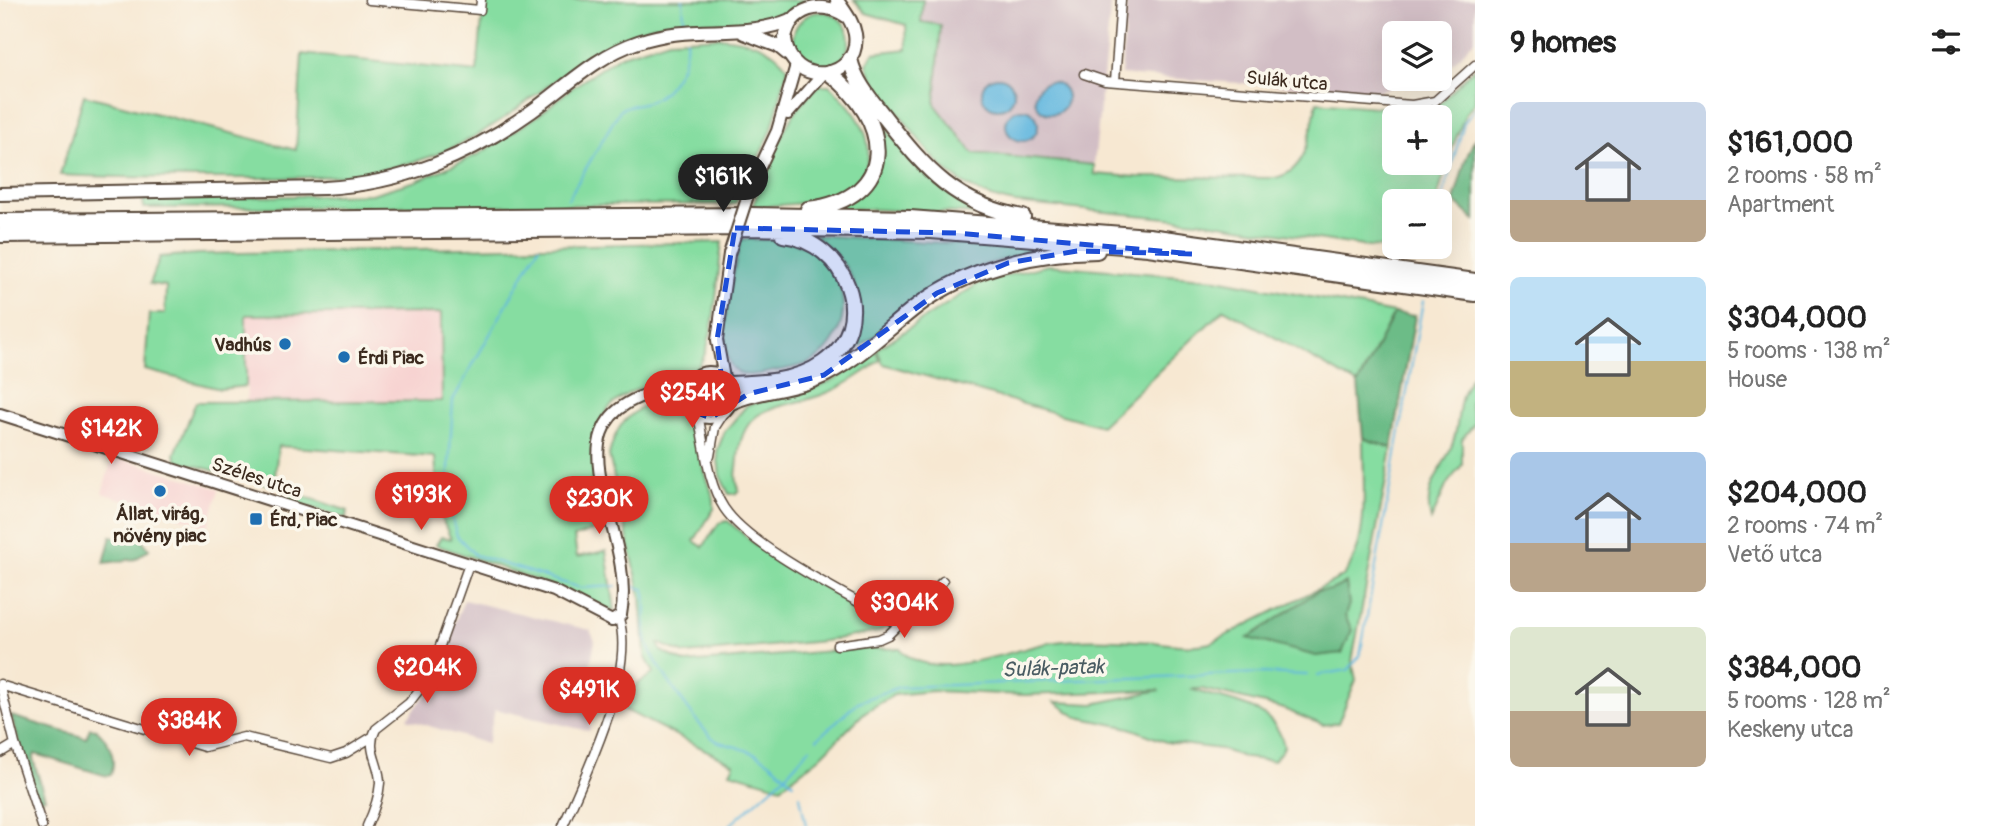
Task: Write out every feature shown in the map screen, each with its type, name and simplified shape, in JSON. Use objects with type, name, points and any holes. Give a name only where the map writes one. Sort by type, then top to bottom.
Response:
[{"type":"highway","points":[[850,59],[858,80],[930,173],[957,193],[1009,214],[1107,232],[1475,281]]},
{"type":"highway","points":[[748,222],[834,204],[853,193],[869,176],[876,154],[874,125],[855,94],[826,74]]},
{"type":"highway","points":[[1,228],[936,219],[1107,232]]},
{"type":"highway","points":[[748,222],[956,233],[1194,254],[1475,294]]},
{"type":"highway","points":[[726,381],[796,376],[817,367],[840,344],[851,312],[845,277],[825,252],[801,238],[748,222]]},
{"type":"highway","points":[[727,407],[824,376],[859,354],[937,293],[973,275],[1008,263],[1077,251],[1165,256],[1194,254]]},
{"type":"main road","points":[[737,30],[778,46],[808,72],[826,74],[850,59],[855,34],[836,0]]},
{"type":"main road","points":[[2,194],[312,188],[373,184],[421,170],[472,149],[534,110],[594,62],[624,47],[676,32],[769,28],[790,20],[810,3],[829,5],[846,16]]},
{"type":"main road","points":[[790,20],[785,38],[793,60]]},
{"type":"street","points":[[369,0],[480,10],[481,0]]},
{"type":"street","points":[[1115,82],[1121,0]]},
{"type":"street","points":[[777,131],[793,60]]},
{"type":"street","name":"Sulák utca","points":[[1084,74],[1093,79],[1115,82],[1412,105],[1435,101],[1475,65]]},
{"type":"street","points":[[563,826],[601,738],[612,700],[622,634],[616,539],[599,479],[598,446],[605,425],[617,410],[648,393],[689,385],[699,375],[717,340],[729,254],[751,186],[777,131],[794,105],[826,74]]},
{"type":"street","points":[[709,466],[715,427],[727,407],[726,381],[717,340]]},
{"type":"street","points":[[699,375],[712,373],[726,381]]},
{"type":"street","points":[[688,405],[689,385]]},
{"type":"street","points":[[648,393],[688,405],[698,415],[711,418],[727,407]]},
{"type":"street","name":"Széles utca","points":[[0,414],[554,591],[605,619],[619,619]]},
{"type":"street","points":[[698,415],[710,476],[725,509],[752,537],[899,625]]},
{"type":"street","points":[[368,826],[380,782],[372,755],[372,737],[376,729],[421,690],[429,677],[470,564]]},
{"type":"street","points":[[837,645],[879,639],[899,625],[943,580]]},
{"type":"street","points":[[0,684],[204,747],[244,737],[331,758],[346,753],[372,737]]},
{"type":"street","points":[[0,684],[15,744],[42,826]]},
{"type":"street","points":[[0,752],[15,744]]},
{"type":"highlighted area","points":[[735,228],[956,233],[1193,254],[1077,251],[1008,263],[937,293],[824,375],[748,394],[711,418],[692,411],[686,398],[689,385],[706,373],[721,373],[717,340]]},
{"type":"shaded area","points":[[923,0],[1111,0],[1094,165],[973,154],[935,104],[940,25],[921,23]]},
{"type":"shaded area","points":[[1127,0],[1475,0],[1475,40],[1452,63],[1452,21],[1382,21],[1382,90],[1372,92],[1121,75]]},
{"type":"shaded area","name":"Érdi Piac","points":[[441,313],[442,401],[247,402],[245,315]]},
{"type":"shaded area","name":"Állat, virág, növény piac","points":[[113,456],[219,489],[208,526],[102,493]]},
{"type":"shaded area","points":[[464,600],[590,630],[595,641],[590,666],[605,670],[589,731],[495,709],[487,744],[407,719],[427,693]]},
{"type":"green space","points":[[484,0],[805,0],[787,15],[767,21],[672,23],[637,31],[592,55],[510,114],[468,140],[410,163],[381,170],[291,178],[60,175],[84,95],[296,150],[302,54],[477,72]]},
{"type":"green space","points":[[854,0],[923,0],[921,22],[941,25],[935,104],[973,153],[1094,165],[1094,174],[1275,178],[1286,174],[1301,159],[1310,137],[1317,102],[1382,108],[1382,175],[1444,175],[1440,189],[1382,189],[1382,248],[1207,222],[1015,203],[994,198],[960,181],[946,170],[875,82],[867,64],[873,53],[907,49],[906,25],[866,13]]},
{"type":"green space","points":[[815,12],[827,12],[837,16],[845,24],[849,40],[845,56],[837,64],[827,68],[815,68],[805,64],[797,56],[793,46],[793,34],[797,24],[805,16]]},
{"type":"green space","points":[[720,37],[766,48],[788,68],[771,132],[735,204],[144,208],[143,200],[371,194],[416,181],[479,154],[539,115],[569,90],[619,56],[669,40]]},
{"type":"green space","points":[[1475,67],[1475,102],[1466,113],[1452,148],[1452,105],[1436,105]]},
{"type":"green space","points":[[820,85],[829,85],[862,125],[868,149],[863,174],[849,190],[833,197],[799,204],[752,207],[787,125],[807,97]]},
{"type":"green space","points":[[872,110],[913,163],[939,187],[983,214],[839,208],[882,150],[882,133]]},
{"type":"green space","points":[[1475,138],[1475,220],[1454,201],[1465,161]]},
{"type":"green space","points":[[813,235],[1041,249],[980,266],[835,363],[847,345],[854,327],[857,294],[843,263]]},
{"type":"green space","points":[[741,239],[798,243],[814,251],[834,274],[843,302],[842,317],[831,344],[814,360],[793,368],[750,375],[737,372],[731,365],[725,338],[726,321]]},
{"type":"green space","points":[[722,242],[710,337],[698,367],[679,377],[634,391],[614,404],[601,419],[596,436],[594,456],[600,528],[574,537],[577,557],[606,551],[615,610],[598,608],[586,598],[436,545],[441,537],[451,539],[439,512],[435,457],[278,446],[274,486],[177,461],[175,454],[196,402],[442,401],[441,313],[246,315],[246,386],[220,389],[145,370],[149,314],[165,314],[166,286],[150,284],[160,257]]},
{"type":"green space","points":[[1048,265],[1217,279],[1394,313],[1358,384],[1224,309],[1101,426],[883,364],[877,349],[981,282]]},
{"type":"green space","points":[[1394,313],[1415,316],[1392,448],[1363,438],[1358,384]]},
{"type":"green space","points":[[876,351],[880,360],[846,384],[824,394],[779,406],[756,417],[747,426],[741,440],[736,474],[739,490],[735,494],[729,494],[720,476],[717,451],[725,431],[747,405],[812,389],[838,378]]},
{"type":"green space","points":[[1475,374],[1475,395],[1470,404],[1475,423],[1462,439],[1462,465],[1447,484],[1431,520],[1429,497],[1432,487],[1454,439],[1465,389]]},
{"type":"green space","points":[[710,377],[722,382],[727,394],[722,406],[710,411],[698,406],[693,394],[698,382]]},
{"type":"green space","points":[[647,404],[670,407],[687,417],[714,500],[714,509],[694,541],[703,547],[719,523],[728,521],[758,547],[889,625],[878,632],[824,641],[685,654],[658,643],[661,651],[686,663],[868,648],[900,649],[913,659],[930,664],[950,665],[1049,643],[1075,640],[1189,645],[1211,643],[1342,577],[1358,548],[1361,530],[1364,492],[1363,438],[1392,448],[1352,661],[1356,680],[1338,723],[1323,725],[1281,708],[1202,689],[1191,689],[1247,706],[1271,721],[1279,732],[1284,747],[1274,761],[1246,758],[1220,749],[1166,742],[1130,728],[1077,717],[1055,702],[1093,704],[1160,690],[1025,695],[932,691],[894,695],[865,712],[820,757],[781,787],[730,772],[734,764],[619,707],[636,685],[654,673],[645,656],[641,597],[609,455],[621,425]]},
{"type":"green space","points":[[288,491],[348,511],[346,518],[289,501]]},
{"type":"green space","points":[[111,536],[130,542],[132,537],[143,541],[149,549],[136,559],[104,563]]},
{"type":"green space","points":[[1346,583],[1349,604],[1345,616],[1352,630],[1342,653],[1316,656],[1248,638],[1318,591],[1331,590]]},
{"type":"green space","points":[[11,716],[86,738],[90,728],[96,729],[111,750],[111,775],[35,754],[33,759],[45,798],[37,801]]},
{"type":"water","points":[[998,77],[1010,81],[1014,93],[1010,105],[998,109],[986,105],[982,93],[986,81]]},
{"type":"water","points":[[1051,82],[1062,87],[1067,98],[1062,109],[1051,114],[1040,109],[1035,98],[1040,87]]},
{"type":"water","points":[[1022,109],[1034,113],[1038,125],[1034,137],[1022,141],[1010,137],[1006,125],[1010,113]]},
{"type":"waterway","points":[[683,0],[684,21]]},
{"type":"waterway","points":[[568,199],[620,110],[647,102],[670,85],[681,67],[686,39]]},
{"type":"waterway","name":"Sulák-patak","points":[[1445,189],[1464,123],[1475,108]]},
{"type":"waterway","points":[[539,247],[453,400],[447,501],[457,536],[475,555],[581,588],[616,586]]},
{"type":"waterway","name":"Sulák-patak","points":[[1430,264],[1431,259]]},
{"type":"waterway","name":"Sulák-patak","points":[[1318,675],[1348,670],[1360,656],[1423,301]]},
{"type":"waterway","points":[[627,585],[644,589],[647,643],[668,681],[691,713],[719,742],[752,752],[767,760],[793,783]]},
{"type":"waterway","name":"Sulák-patak","points":[[817,739],[858,702],[899,687],[1260,673],[1307,675]]},
{"type":"waterway","name":"Sulák-patak","points":[[729,826],[785,776],[810,748]]},
{"type":"waterway","points":[[800,796],[806,826]]},
{"type":"place","name":"Vadhús","points":[[285,344]]},
{"type":"place","name":"Érdi Piac","points":[[344,357]]},
{"type":"place","name":"Állat, virág, növény piac","points":[[160,491]]},
{"type":"place","name":"Érd, Piac","points":[[256,519]]}]
